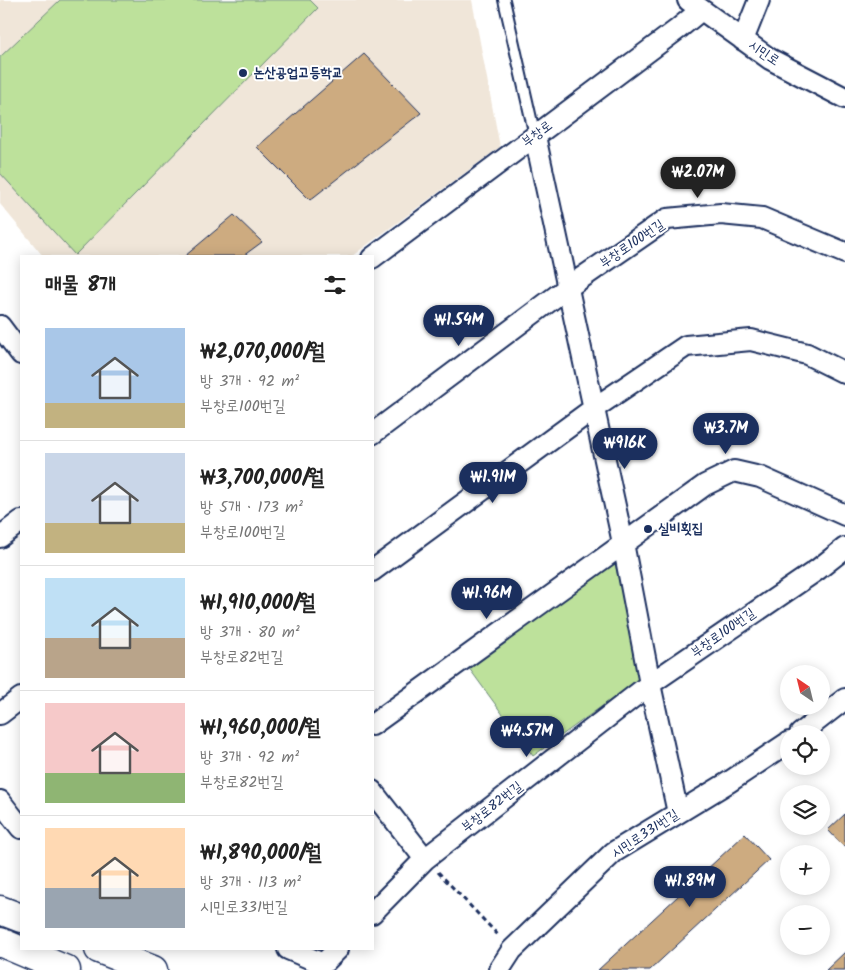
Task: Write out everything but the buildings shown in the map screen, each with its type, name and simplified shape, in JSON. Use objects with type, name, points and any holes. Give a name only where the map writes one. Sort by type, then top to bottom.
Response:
[{"type":"street","points":[[743,40],[759,0]]},
{"type":"street","name":"부창로","points":[[374,257],[678,29],[695,5]]},
{"type":"street","name":"시민로","points":[[695,5],[770,59],[845,98]]},
{"type":"street","points":[[535,136],[623,543],[650,684],[678,813]]},
{"type":"street","name":"부창로100번길","points":[[567,288],[667,219],[721,214],[762,218],[845,253]]},
{"type":"street","points":[[374,433],[567,288]]},
{"type":"street","points":[[0,326],[20,353]]},
{"type":"street","points":[[374,570],[593,409],[686,346],[751,340],[808,354],[845,373]]},
{"type":"street","points":[[374,724],[704,485],[734,471],[760,478],[845,515]]},
{"type":"street","points":[[0,537],[20,522]]},
{"type":"street","name":"부창로100번길","points":[[650,684],[817,570],[845,548]]},
{"type":"street","name":"부창로82번길","points":[[374,911],[425,859],[650,684]]},
{"type":"street","points":[[0,714],[20,699]]},
{"type":"street","points":[[812,725],[845,699]]},
{"type":"street","name":"시민로331번길","points":[[499,970],[512,950],[614,852],[729,782],[780,748]]},
{"type":"street","points":[[374,794],[425,859]]},
{"type":"street","points":[[0,801],[20,827]]},
{"type":"street","points":[[0,910],[20,918]]},
{"type":"street","points":[[0,942],[66,970]]},
{"type":"street","points":[[102,950],[153,970]]},
{"type":"street","points":[[290,950],[323,964],[337,950]]},
{"type":"lane","points":[[504,0],[535,136]]},
{"type":"path","points":[[425,859],[512,950]]},
{"type":"shaded area","name":"논산공업고등학교","points":[[0,0],[472,0],[500,147],[353,255],[42,255],[0,204]]},
{"type":"green space","points":[[60,0],[310,0],[318,8],[75,255],[0,173],[0,57]]},
{"type":"green space","points":[[614,559],[641,678],[533,756],[466,664]]},
{"type":"place","name":"논산공업고등학교","points":[[243,73]]},
{"type":"place","name":"실비횟집","points":[[648,529]]}]
